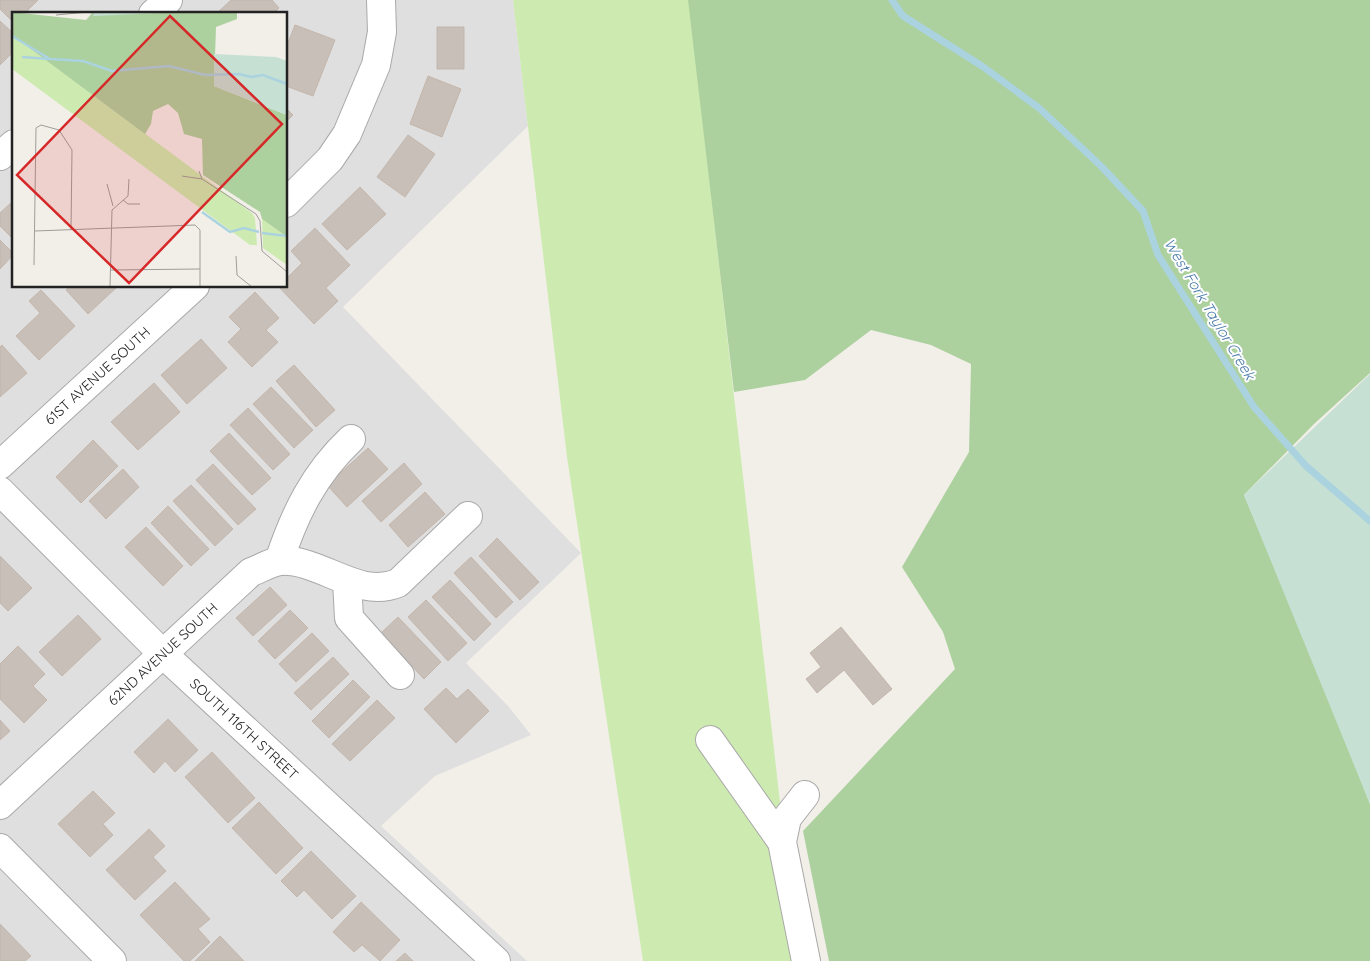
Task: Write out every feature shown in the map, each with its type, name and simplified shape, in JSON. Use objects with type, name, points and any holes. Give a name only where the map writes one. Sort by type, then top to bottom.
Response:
[{"type":"street","points":[[155,12],[168,0]]},
{"type":"street","points":[[288,201],[330,159],[347,134],[376,65],[382,32],[382,0]]},
{"type":"street","points":[[0,156],[12,146]]},
{"type":"street","name":"61ST AVENUE SOUTH","points":[[0,465],[194,288]]},
{"type":"street","points":[[279,561],[293,520],[329,460],[351,439]]},
{"type":"street","name":"SOUTH 116TH STREET","points":[[0,491],[163,654],[496,961]]},
{"type":"street","name":"62ND AVENUE SOUTH","points":[[0,805],[251,572],[279,561],[307,564],[347,581],[385,588],[398,583],[468,516]]},
{"type":"street","points":[[347,581],[349,618],[400,675]]},
{"type":"street","points":[[710,740],[782,842]]},
{"type":"street","points":[[805,796],[787,818],[782,842],[806,961]]},
{"type":"street","points":[[0,848],[112,961]]},
{"type":"shaded area","points":[[0,0],[513,0],[528,126],[343,307],[581,553],[466,663],[509,707],[531,735],[435,776],[381,826],[527,961],[0,961]]},
{"type":"green space","points":[[513,0],[689,0],[798,961],[643,961],[567,457]]},
{"type":"green space","points":[[688,0],[1370,0],[1370,373],[1314,424],[1244,495],[1306,642],[1370,804],[1370,961],[829,961],[803,831],[955,669],[943,632],[902,567],[969,452],[971,364],[931,345],[871,330],[805,380],[734,392]]},
{"type":"green space","points":[[1370,374],[1370,804],[1244,495]]},
{"type":"building","points":[[0,0],[38,0],[26,12],[12,12],[12,21],[0,9]]},
{"type":"building","points":[[231,0],[272,0],[279,8],[275,12],[218,12]]},
{"type":"building","points":[[0,21],[12,32],[12,53],[0,65]]},
{"type":"building","points":[[295,25],[335,40],[313,96],[288,87],[288,43]]},
{"type":"building","points":[[437,27],[464,27],[464,69],[437,69]]},
{"type":"building","points":[[428,76],[461,89],[442,137],[410,124]]},
{"type":"building","points":[[288,110],[293,115],[288,120]]},
{"type":"building","points":[[408,135],[435,154],[405,197],[377,177]]},
{"type":"building","points":[[360,187],[386,214],[347,250],[322,224]]},
{"type":"building","points":[[12,202],[12,238],[0,226],[0,213]]},
{"type":"building","points":[[315,228],[350,265],[326,288],[338,301],[314,324],[280,288],[288,288],[288,277],[302,263],[291,251]]},
{"type":"building","points":[[0,240],[12,252],[12,256],[0,269]]},
{"type":"building","points":[[68,288],[116,288],[88,314],[66,290]]},
{"type":"building","points":[[41,290],[75,326],[39,360],[16,336],[40,313],[29,301]]},
{"type":"building","points":[[255,292],[279,318],[266,330],[278,342],[252,367],[228,342],[241,329],[229,317]]},
{"type":"building","points":[[201,339],[227,368],[187,404],[161,375]]},
{"type":"building","points":[[2,345],[27,373],[0,397],[0,347]]},
{"type":"building","points":[[294,365],[335,410],[316,427],[276,381]]},
{"type":"building","points":[[154,383],[180,412],[138,450],[111,422]]},
{"type":"building","points":[[271,387],[313,430],[294,448],[253,404]]},
{"type":"building","points":[[248,408],[290,454],[273,470],[230,425]]},
{"type":"building","points":[[229,433],[271,478],[252,495],[210,451]]},
{"type":"building","points":[[93,440],[118,466],[81,503],[56,477]]},
{"type":"building","points":[[368,448],[388,469],[347,507],[327,485]]},
{"type":"building","points":[[404,463],[422,484],[381,522],[362,501]]},
{"type":"building","points":[[213,464],[256,509],[238,525],[196,480]]},
{"type":"building","points":[[123,469],[139,487],[106,519],[89,501]]},
{"type":"building","points":[[191,485],[233,529],[215,546],[173,501]]},
{"type":"building","points":[[425,492],[445,514],[408,547],[389,525]]},
{"type":"building","points":[[168,506],[209,549],[191,566],[151,523]]},
{"type":"building","points":[[146,527],[183,566],[163,586],[125,547]]},
{"type":"building","points":[[497,538],[539,582],[520,600],[479,556]]},
{"type":"building","points":[[0,556],[32,588],[8,611],[0,603]]},
{"type":"building","points":[[471,557],[513,602],[496,618],[454,573]]},
{"type":"building","points":[[450,580],[491,624],[474,641],[432,597]]},
{"type":"building","points":[[270,587],[287,605],[253,636],[236,618]]},
{"type":"building","points":[[426,600],[467,643],[448,661],[408,617]]},
{"type":"building","points":[[290,610],[308,628],[275,659],[258,641]]},
{"type":"building","points":[[78,615],[101,639],[62,676],[39,652]]},
{"type":"building","points":[[398,617],[441,662],[424,679],[381,633]]},
{"type":"building","points":[[841,627],[892,689],[873,705],[844,670],[817,693],[806,679],[821,667],[810,653]]},
{"type":"building","points":[[312,633],[329,651],[296,682],[279,664]]},
{"type":"building","points":[[18,646],[45,674],[33,686],[47,700],[24,723],[0,699],[0,664]]},
{"type":"building","points":[[333,657],[349,674],[311,710],[294,693]]},
{"type":"building","points":[[353,680],[370,697],[329,738],[312,721]]},
{"type":"building","points":[[446,688],[457,699],[468,689],[489,711],[456,743],[424,709]]},
{"type":"building","points":[[377,700],[395,718],[350,761],[332,744]]},
{"type":"building","points":[[168,719],[198,750],[175,772],[165,761],[154,773],[134,752]]},
{"type":"building","points":[[0,720],[10,731],[0,740]]},
{"type":"building","points":[[212,752],[255,798],[228,823],[185,777]]},
{"type":"building","points":[[93,791],[115,813],[103,824],[113,835],[90,857],[58,824]]},
{"type":"building","points":[[259,802],[303,848],[276,874],[232,828]]},
{"type":"building","points":[[149,829],[165,846],[153,857],[166,871],[135,900],[106,870]]},
{"type":"building","points":[[311,851],[356,896],[332,919],[304,890],[297,897],[281,881]]},
{"type":"building","points":[[175,882],[210,919],[198,929],[210,942],[190,961],[184,961],[140,915]]},
{"type":"building","points":[[361,902],[400,940],[380,961],[362,945],[354,952],[333,932]]},
{"type":"building","points":[[0,924],[31,956],[25,961],[0,961]]},
{"type":"building","points":[[220,936],[244,961],[195,961]]},
{"type":"building","points":[[405,953],[413,961],[396,961]]},
{"type":"waterway","name":"West Fork Taylor Creek","points":[[892,0],[903,16],[982,66],[1039,108],[1101,166],[1143,211],[1158,255],[1254,407],[1306,466],[1370,521]]}]
